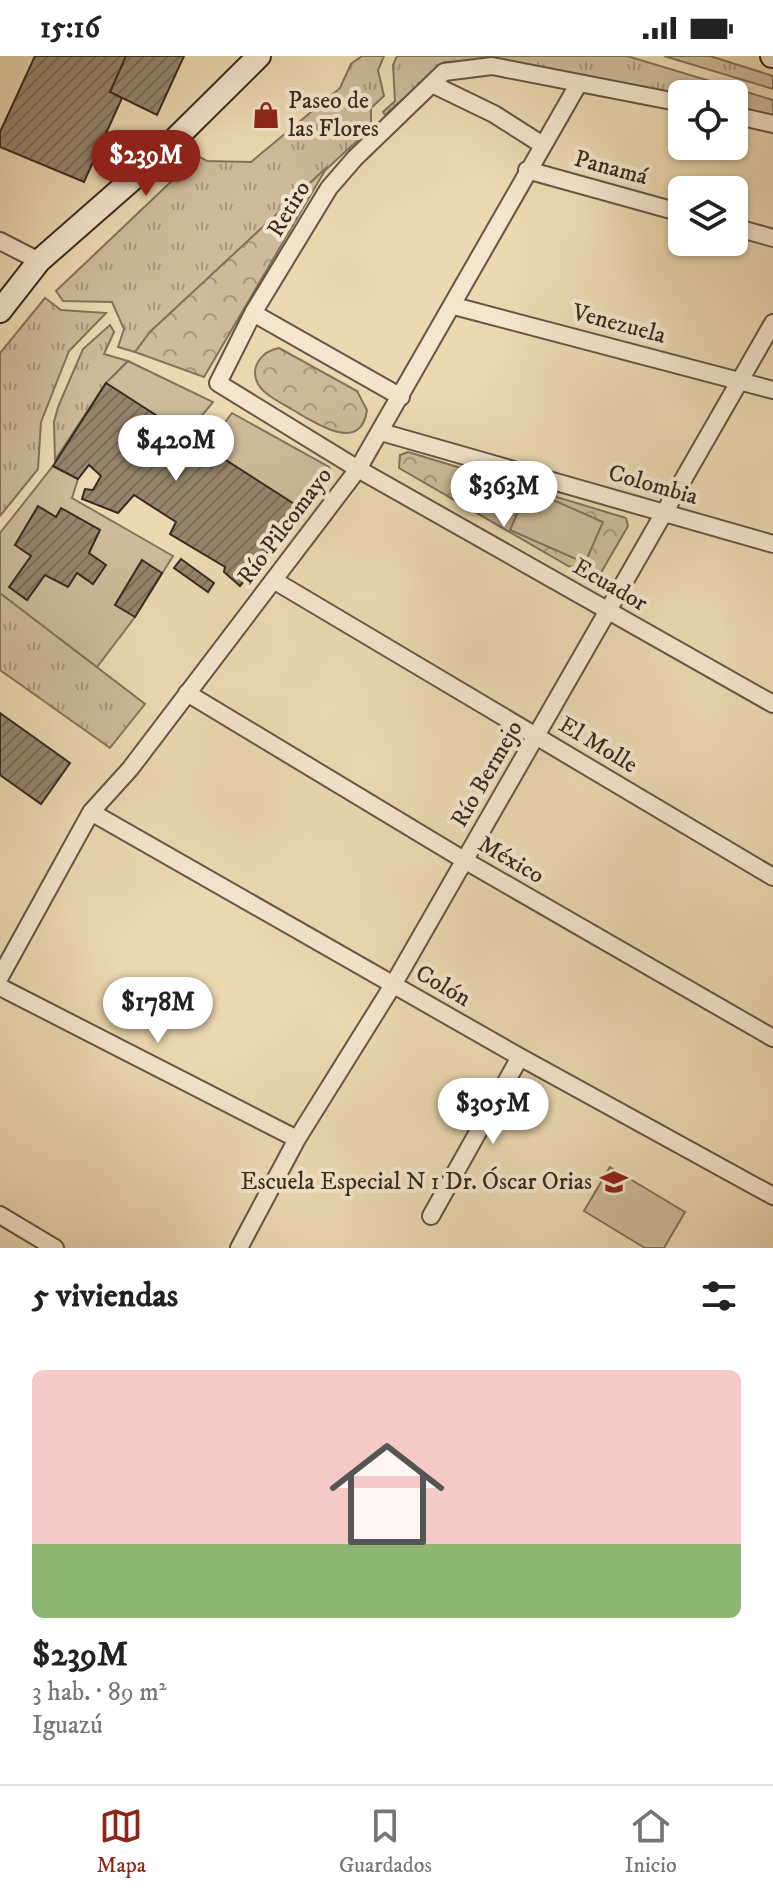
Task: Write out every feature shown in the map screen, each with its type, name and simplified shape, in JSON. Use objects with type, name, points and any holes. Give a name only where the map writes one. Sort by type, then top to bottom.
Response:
[{"type":"main road","points":[[0,311],[39,261],[163,152],[259,56]]},
{"type":"street","points":[[541,144],[494,114],[432,84],[444,72],[492,66],[668,100]]},
{"type":"street","name":"Río Pilcomayo","points":[[0,977],[91,812],[130,769],[358,469],[454,306],[541,144],[579,83]]},
{"type":"street","name":"Retiro","points":[[218,383],[253,313],[329,188],[355,158],[432,84]]},
{"type":"street","points":[[748,118],[773,124]]},
{"type":"street","name":"Panamá","points":[[527,170],[668,209]]},
{"type":"street","points":[[748,231],[773,238]]},
{"type":"street","points":[[0,241],[39,261]]},
{"type":"street","name":"Venezuela","points":[[454,306],[773,390]]},
{"type":"street","points":[[253,313],[401,397]]},
{"type":"street","name":"Río Bermejo","points":[[239,1248],[297,1139],[393,985],[773,323]]},
{"type":"street","name":"Ecuador","points":[[218,383],[358,469],[773,704]]},
{"type":"street","name":"Colombia","points":[[381,432],[773,544]]},
{"type":"street","name":"El Molle","points":[[275,581],[773,877]]},
{"type":"street","name":"México","points":[[187,693],[464,860],[773,1038]]},
{"type":"street","name":"Colón","points":[[91,812],[520,1057],[773,1196]]},
{"type":"street","points":[[0,987],[297,1139]]},
{"type":"street","points":[[431,1216],[520,1057]]},
{"type":"street","points":[[0,1215],[55,1248]]},
{"type":"green space","points":[[362,56],[384,56],[378,70],[384,96],[371,108],[371,128],[150,332],[135,352],[118,347],[124,329],[112,302],[63,301],[56,291],[198,156],[207,161],[251,162],[340,88],[351,64]]},
{"type":"green space","points":[[397,56],[627,56],[707,80],[668,80],[668,93],[498,59],[445,62],[385,115],[383,112],[395,101],[393,65]]},
{"type":"green space","points":[[664,56],[710,56],[773,76],[773,89]]},
{"type":"green space","points":[[748,92],[773,100],[773,116],[748,110]]},
{"type":"green space","points":[[327,167],[204,377],[135,352],[150,332]]},
{"type":"green space","points":[[45,298],[61,310],[106,313],[69,351],[41,422],[38,469],[0,516],[0,353]]},
{"type":"green space","points":[[110,325],[114,332],[104,354],[128,361],[106,383],[55,460],[54,422],[58,407],[83,349]]},
{"type":"green space","points":[[279,348],[357,391],[367,410],[363,423],[356,431],[346,433],[324,427],[274,399],[261,388],[256,378],[256,366],[267,352]]},
{"type":"green space","points":[[128,361],[213,402],[186,435],[106,383]]},
{"type":"green space","points":[[232,413],[329,467],[332,474],[302,509],[206,448]]},
{"type":"green space","points":[[408,452],[626,518],[628,526],[599,576],[589,578],[399,468],[400,455]]},
{"type":"green space","points":[[53,466],[78,479],[72,498],[173,556],[135,617],[97,667],[0,593],[0,533]]},
{"type":"green space","points":[[528,489],[603,522],[585,563],[510,530]]},
{"type":"green space","points":[[0,593],[145,704],[110,748],[0,670]]},
{"type":"green space","points":[[610,1167],[685,1212],[664,1248],[645,1248],[584,1211]]},
{"type":"building","points":[[35,56],[126,56],[110,92],[122,98],[84,182],[0,147],[0,132]]},
{"type":"building","points":[[126,56],[184,56],[157,115],[110,92]]},
{"type":"building","points":[[106,383],[302,509],[240,586],[224,572],[225,567],[170,534],[176,522],[134,495],[118,513],[82,499],[85,489],[93,490],[101,476],[89,465],[78,479],[53,466]]},
{"type":"building","points":[[38,506],[56,517],[61,508],[100,530],[89,553],[106,565],[93,584],[77,573],[68,587],[45,575],[27,600],[9,587],[31,556],[15,545]]},
{"type":"building","points":[[181,559],[214,583],[208,592],[174,568]]},
{"type":"building","points":[[142,560],[162,573],[135,617],[115,605]]},
{"type":"building","points":[[0,713],[70,763],[41,804],[0,775]]},
{"type":"place","name":"Paseo de las Flores","points":[[266,115]]},
{"type":"place","name":"Escuela Especial N 1 Dr. Óscar Orias","points":[[614,1182]]}]
